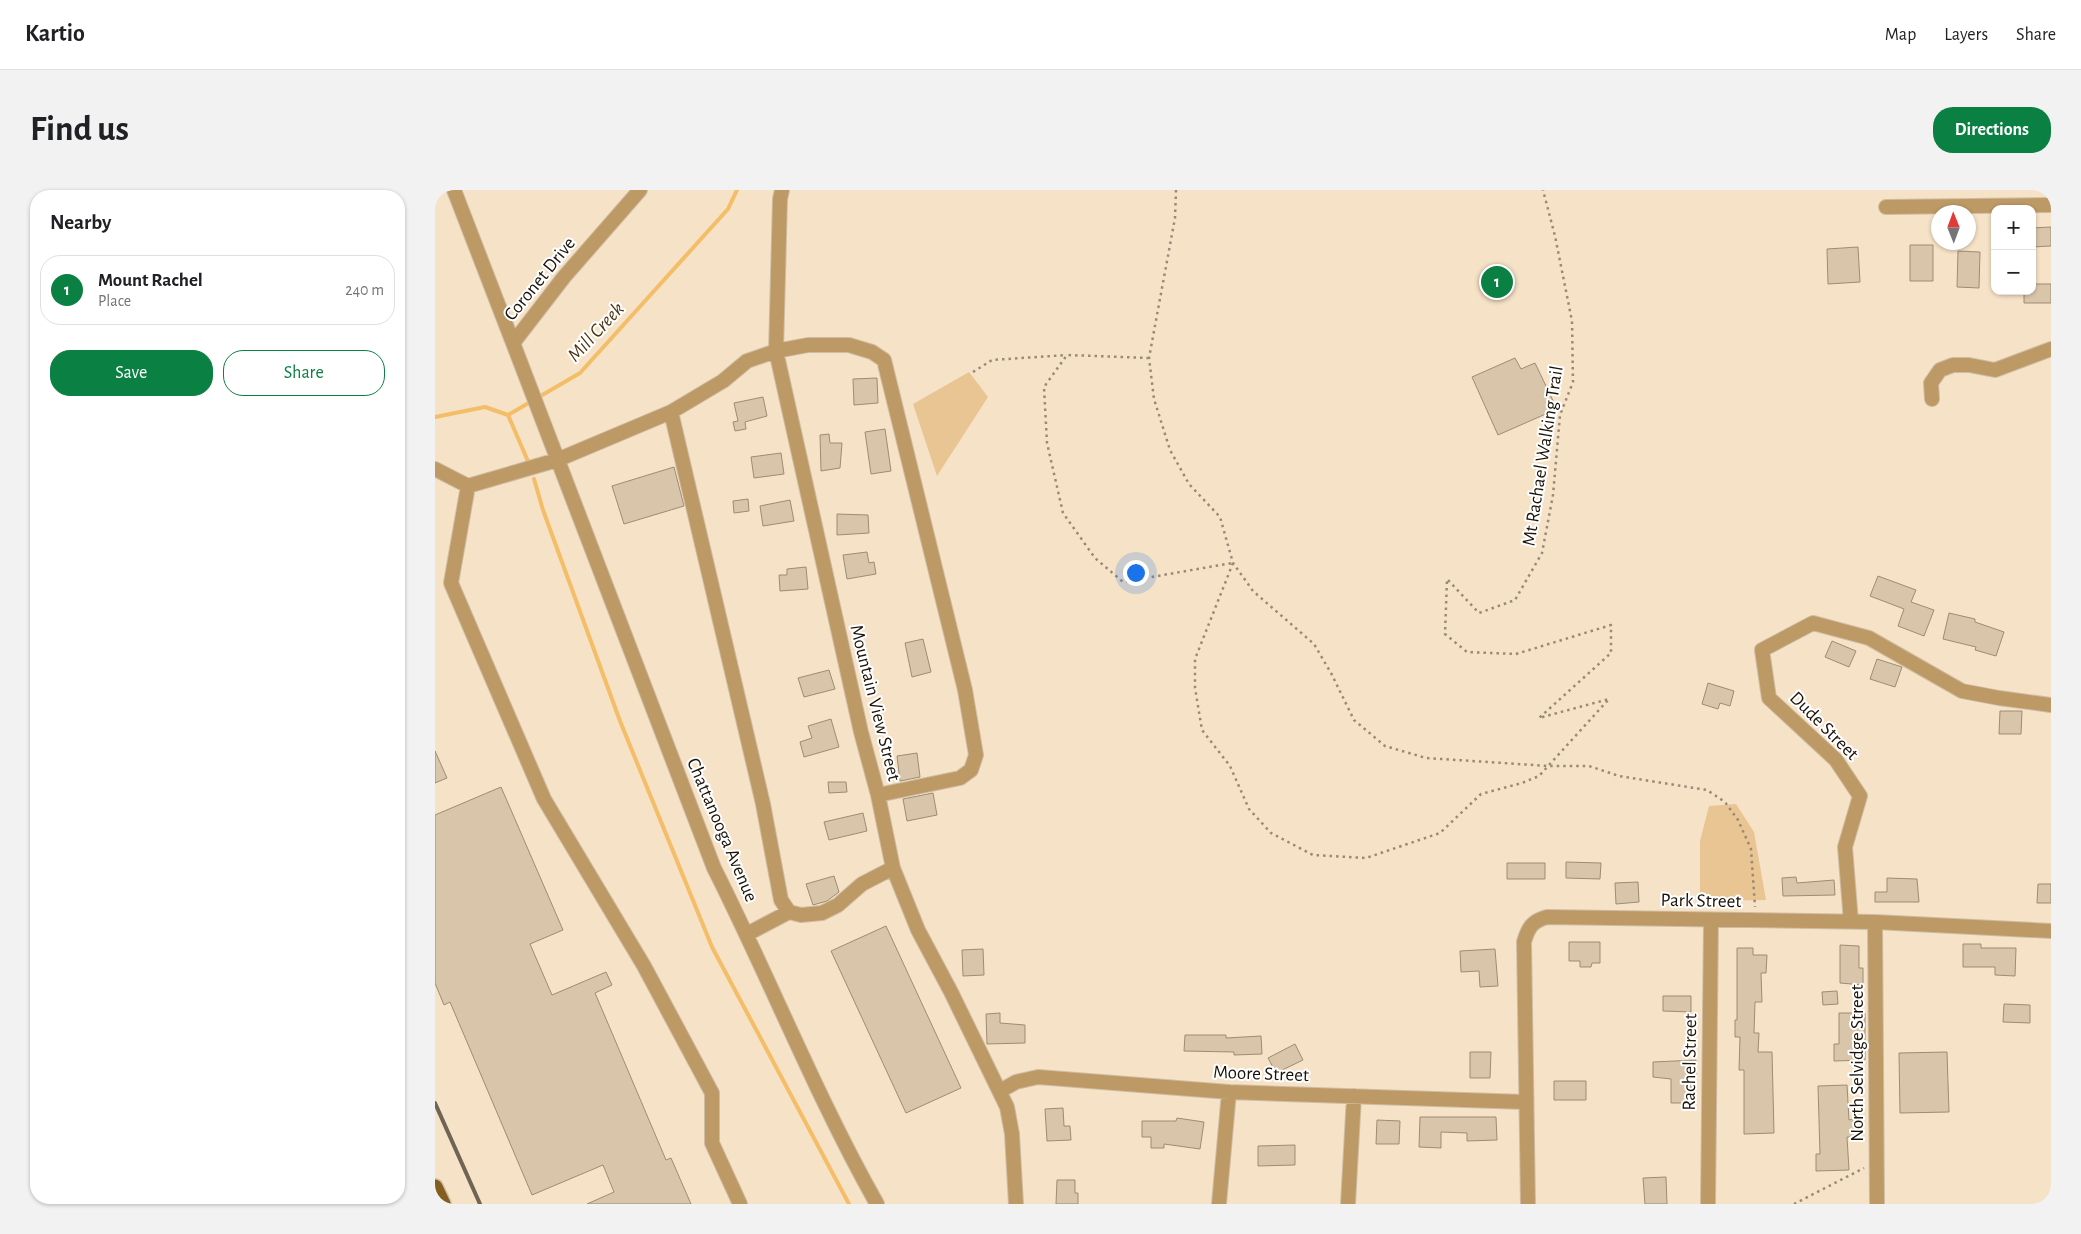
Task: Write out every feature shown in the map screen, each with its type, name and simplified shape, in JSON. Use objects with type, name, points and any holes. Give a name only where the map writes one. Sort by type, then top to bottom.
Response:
[{"type":"main road","points":[[435,1186],[443,1204]]},
{"type":"street","points":[[454,190],[513,343]]},
{"type":"street","name":"Coronet Drive","points":[[557,460],[513,343],[564,277],[640,190]]},
{"type":"street","name":"Mountain View Street","points":[[782,190],[779,199],[776,351],[861,732],[878,795],[893,868],[918,930],[1007,1107],[1012,1134],[1016,1204]]},
{"type":"street","points":[[1886,207],[2051,205]]},
{"type":"street","points":[[435,469],[468,486],[557,460],[671,412],[723,381],[747,361],[776,351],[807,345],[849,345],[872,352],[884,360],[965,690],[976,755],[971,770],[960,778],[878,795]]},
{"type":"street","points":[[1932,400],[1931,383],[1941,370],[1953,364],[1995,370],[2051,349]]},
{"type":"street","points":[[671,412],[763,804],[781,900],[789,912]]},
{"type":"street","name":"Chattanooga Avenue","points":[[557,460],[713,868],[747,934],[872,1202]]},
{"type":"street","points":[[468,486],[451,583],[543,799],[644,966],[712,1093],[712,1143],[740,1204]]},
{"type":"street","name":"Dude Street","points":[[1851,922],[1845,847],[1860,796],[1836,760],[1769,698],[1762,650],[1813,623],[1869,638],[1961,690],[1999,698],[2051,705]]},
{"type":"street","points":[[747,934],[789,912],[801,914],[822,913],[838,905],[862,884],[893,868]]},
{"type":"street","name":"Park Street","points":[[1528,1204],[1524,942],[1528,928],[1537,920],[1547,917],[1875,922],[2051,931]]},
{"type":"street","name":"Rachel Street","points":[[1708,1204],[1711,920]]},
{"type":"street","name":"North Selvidge Street","points":[[1875,922],[1877,1204]]},
{"type":"street","name":"Moore Street","points":[[1000,1090],[1016,1082],[1039,1077],[1229,1092],[1525,1102]]},
{"type":"street","points":[[1219,1204],[1229,1092]]},
{"type":"street","points":[[1348,1204],[1354,1096]]},
{"type":"path","points":[[1176,190],[1175,218],[1149,358],[1154,399],[1170,450],[1189,484],[1220,517],[1233,563],[1253,591],[1314,644],[1331,673],[1353,720],[1385,746],[1426,758],[1549,766],[1589,766],[1619,776],[1707,790],[1725,802],[1738,820],[1751,849],[1756,921]]},
{"type":"path","name":"Mt Rachael Walking Trail","points":[[1233,563],[1195,659],[1195,688],[1202,730],[1230,766],[1249,809],[1271,833],[1313,856],[1367,858],[1440,833],[1481,794],[1522,783],[1539,776],[1609,699],[1539,718],[1611,653],[1611,625],[1516,654],[1467,652],[1445,634],[1447,580],[1479,613],[1515,600],[1542,553],[1553,495],[1560,415],[1573,382],[1572,321],[1555,236],[1543,190]]},
{"type":"path","points":[[973,372],[992,360],[1067,354],[1149,358]]},
{"type":"path","points":[[1067,354],[1043,387],[1047,443],[1063,513],[1095,558],[1123,582],[1233,563]]},
{"type":"path","points":[[1794,1204],[1877,1161]]},
{"type":"shaded area","points":[[969,372],[988,397],[937,476],[913,404]]},
{"type":"shaded area","points":[[1736,804],[1754,832],[1766,900],[1700,901],[1700,841],[1709,806]]},
{"type":"building","points":[[2051,227],[2051,246],[2036,247],[2036,228]]},
{"type":"building","points":[[1910,245],[1931,245],[1931,250],[1933,250],[1933,281],[1910,281]]},
{"type":"building","points":[[1858,247],[1860,282],[1828,284],[1827,249]]},
{"type":"building","points":[[1958,251],[1980,252],[1979,288],[1957,287]]},
{"type":"building","points":[[2036,284],[2051,284],[2051,303],[2024,303],[2024,295],[2036,295]]},
{"type":"building","points":[[1515,358],[1521,369],[1535,363],[1557,409],[1498,435],[1472,377]]},
{"type":"building","points":[[877,378],[878,403],[854,405],[853,379]]},
{"type":"building","points":[[763,397],[767,416],[745,422],[746,429],[735,431],[733,422],[738,421],[734,403]]},
{"type":"building","points":[[885,429],[891,471],[871,474],[865,432]]},
{"type":"building","points":[[829,434],[830,443],[842,443],[840,468],[821,471],[820,435]]},
{"type":"building","points":[[781,453],[784,474],[754,478],[751,457]]},
{"type":"building","points":[[674,467],[684,506],[624,524],[612,486]]},
{"type":"building","points":[[748,499],[749,511],[734,513],[733,501]]},
{"type":"building","points":[[790,500],[794,521],[763,526],[760,506]]},
{"type":"building","points":[[837,514],[868,515],[869,533],[837,535]]},
{"type":"building","points":[[867,552],[869,563],[874,562],[876,574],[847,579],[843,555]]},
{"type":"building","points":[[806,567],[808,589],[780,591],[779,575],[787,575],[787,569]]},
{"type":"building","points":[[1878,576],[1916,590],[1911,602],[1934,610],[1924,636],[1898,626],[1904,609],[1870,596]]},
{"type":"building","points":[[1949,613],[1975,619],[1975,622],[2004,632],[1996,656],[1975,650],[1976,647],[1943,639]]},
{"type":"building","points":[[923,639],[931,672],[912,677],[905,643]]},
{"type":"building","points":[[1832,641],[1856,651],[1849,667],[1825,657]]},
{"type":"building","points":[[1877,659],[1902,667],[1895,687],[1870,679]]},
{"type":"building","points":[[829,670],[835,689],[804,697],[798,678]]},
{"type":"building","points":[[1708,683],[1734,691],[1730,706],[1720,703],[1718,709],[1702,704]]},
{"type":"building","points":[[2000,711],[2022,711],[2021,734],[1999,734]]},
{"type":"building","points":[[831,719],[839,747],[804,757],[800,742],[812,738],[808,726]]},
{"type":"building","points":[[435,751],[447,778],[435,783]]},
{"type":"building","points":[[917,753],[920,777],[900,781],[897,756]]},
{"type":"building","points":[[828,782],[846,782],[847,792],[829,793]]},
{"type":"building","points":[[501,787],[563,930],[530,944],[552,995],[606,972],[612,985],[595,993],[666,1160],[671,1158],[691,1204],[587,1204],[614,1192],[603,1165],[532,1195],[450,1002],[444,1005],[435,983],[435,815]]},
{"type":"building","points":[[933,793],[937,815],[907,821],[903,799]]},
{"type":"building","points":[[863,813],[867,831],[829,840],[824,822]]},
{"type":"building","points":[[1566,862],[1601,863],[1600,879],[1566,878]]},
{"type":"building","points":[[1507,863],[1545,863],[1545,879],[1507,879]]},
{"type":"building","points":[[834,876],[839,892],[827,901],[813,905],[806,884]]},
{"type":"building","points":[[1796,877],[1797,883],[1834,880],[1835,895],[1783,896],[1782,878]]},
{"type":"building","points":[[1887,878],[1917,879],[1919,902],[1875,902],[1875,892],[1887,892]]},
{"type":"building","points":[[1638,882],[1639,902],[1616,904],[1615,883]]},
{"type":"building","points":[[2038,884],[2051,884],[2051,903],[2037,903]]},
{"type":"building","points":[[886,926],[961,1088],[906,1113],[831,951]]},
{"type":"building","points":[[1569,942],[1600,942],[1600,963],[1592,963],[1591,967],[1580,967],[1580,961],[1569,961]]},
{"type":"building","points":[[1963,944],[1981,944],[1981,948],[2016,948],[2015,976],[1995,975],[1995,967],[1963,967]]},
{"type":"building","points":[[1840,945],[1859,946],[1859,968],[1863,968],[1863,985],[1840,983]]},
{"type":"building","points":[[1737,948],[1753,948],[1753,955],[1767,955],[1766,973],[1761,973],[1762,1002],[1755,1002],[1754,1033],[1759,1033],[1758,1052],[1772,1052],[1774,1133],[1744,1134],[1744,1070],[1739,1070],[1740,1037],[1735,1037],[1735,1020],[1737,1020]]},
{"type":"building","points":[[983,949],[984,975],[963,976],[962,950]]},
{"type":"building","points":[[1495,949],[1498,986],[1480,987],[1479,971],[1461,972],[1460,951]]},
{"type":"building","points":[[1837,991],[1838,1004],[1823,1005],[1822,992]]},
{"type":"building","points":[[1663,996],[1691,996],[1691,1012],[1663,1011]]},
{"type":"building","points":[[2004,1004],[2030,1005],[2030,1023],[2003,1022]]},
{"type":"building","points":[[1000,1013],[1000,1023],[1025,1025],[1025,1043],[987,1044],[986,1014]]},
{"type":"building","points":[[1839,1013],[1865,1013],[1865,1060],[1834,1061],[1834,1044],[1839,1044]]},
{"type":"building","points":[[1185,1035],[1226,1035],[1226,1038],[1261,1036],[1262,1054],[1234,1055],[1234,1052],[1184,1051]]},
{"type":"building","points":[[1295,1044],[1303,1060],[1276,1073],[1268,1058]]},
{"type":"building","points":[[1470,1052],[1491,1052],[1490,1078],[1470,1078]]},
{"type":"building","points":[[1947,1052],[1949,1112],[1900,1113],[1899,1053]]},
{"type":"building","points":[[1696,1060],[1696,1078],[1691,1078],[1691,1103],[1671,1103],[1671,1079],[1653,1077],[1653,1062]]},
{"type":"building","points":[[1554,1081],[1586,1081],[1586,1100],[1554,1100]]},
{"type":"building","points":[[1847,1085],[1849,1120],[1853,1119],[1854,1137],[1847,1137],[1849,1170],[1816,1171],[1816,1154],[1820,1154],[1818,1086]]},
{"type":"building","points":[[1063,1108],[1064,1126],[1070,1126],[1071,1140],[1047,1141],[1045,1109]]},
{"type":"building","points":[[1420,1117],[1496,1117],[1497,1140],[1467,1141],[1467,1133],[1441,1132],[1441,1148],[1419,1147]]},
{"type":"building","points":[[1177,1118],[1204,1122],[1200,1149],[1164,1144],[1164,1148],[1151,1148],[1151,1137],[1142,1137],[1142,1121],[1176,1121]]},
{"type":"building","points":[[1377,1120],[1400,1121],[1399,1144],[1376,1144]]},
{"type":"building","points":[[1295,1145],[1295,1165],[1258,1166],[1258,1146]]},
{"type":"building","points":[[1666,1177],[1667,1204],[1645,1204],[1643,1178]]},
{"type":"building","points":[[1057,1180],[1075,1180],[1075,1193],[1078,1193],[1078,1204],[1056,1204]]},
{"type":"waterway","name":"Mill Creek","points":[[435,417],[485,407],[508,415],[580,373],[728,209],[737,190]]},
{"type":"waterway","points":[[508,415],[530,466]]},
{"type":"waterway","points":[[534,479],[543,510],[620,721],[712,947],[849,1204]]},
{"type":"railway","points":[[435,1103],[480,1204]]},
{"type":"place","name":"Mount Rachel","points":[[1497,282]]}]
